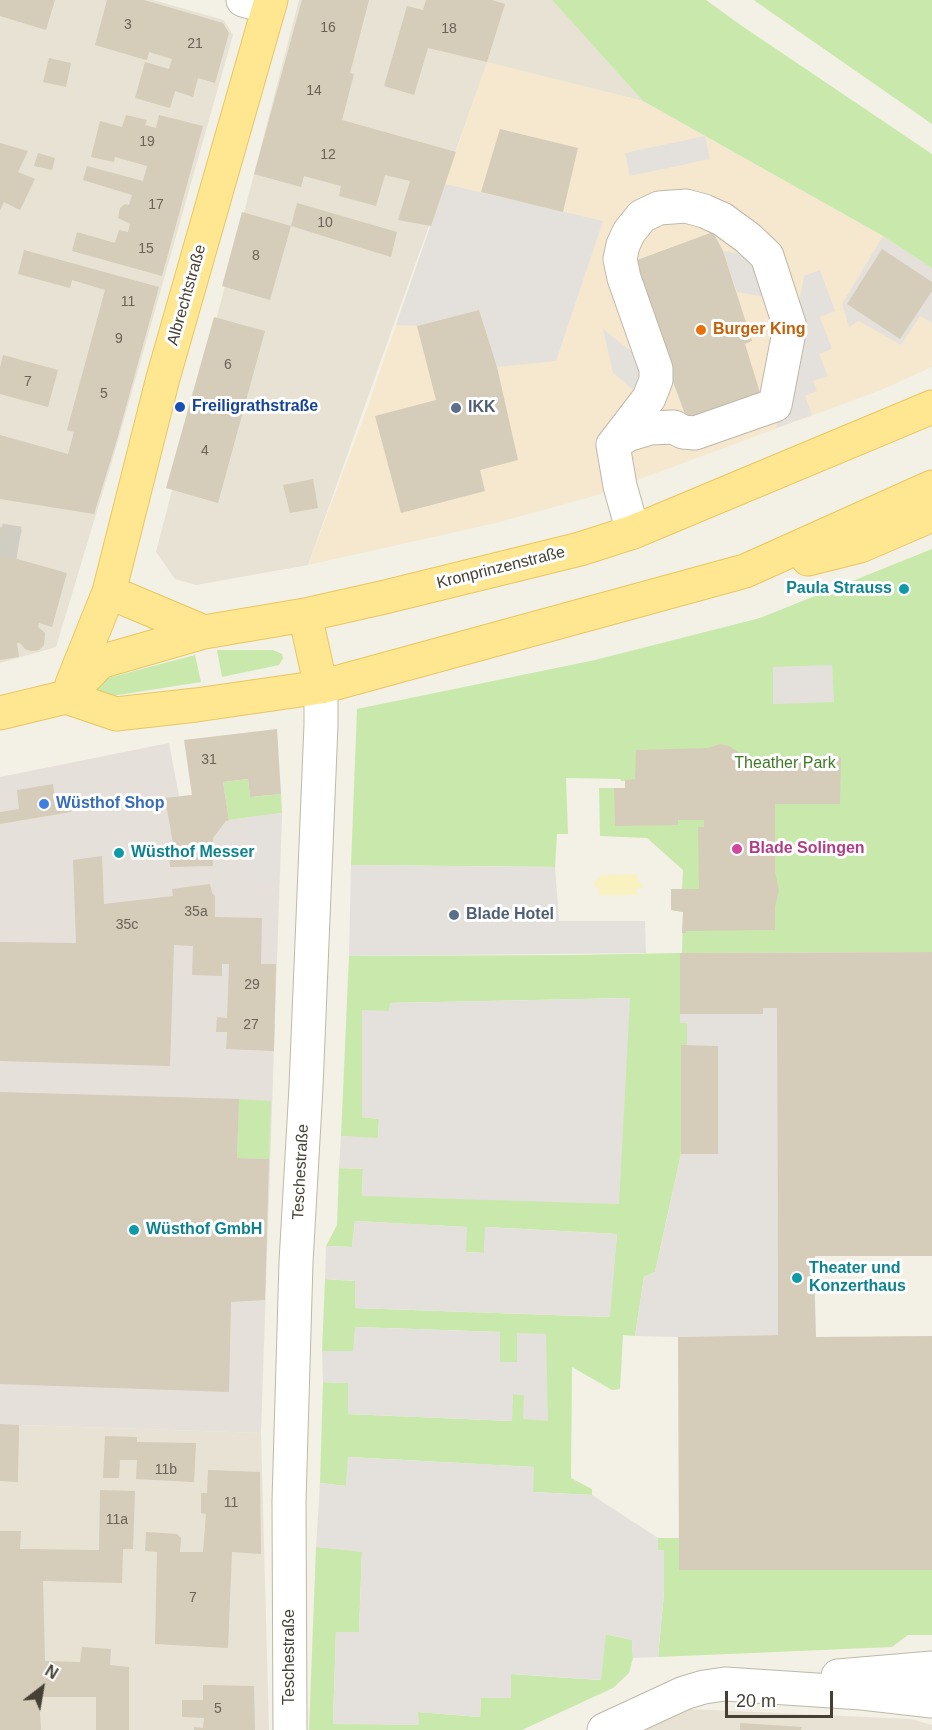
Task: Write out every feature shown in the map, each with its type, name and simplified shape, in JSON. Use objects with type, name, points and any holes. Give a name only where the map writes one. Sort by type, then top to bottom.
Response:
[{"type":"main road","name":"Albrechtstraße","points":[[66,697],[110,592],[261,2]]},
{"type":"main road","name":"Kronprinzenstraße","points":[[66,697],[100,662],[204,632],[305,615],[580,549],[633,532],[932,407]]},
{"type":"main road","points":[[745,571],[932,487]]},
{"type":"main road","points":[[0,713],[66,697],[116,714],[321,687],[745,571],[822,557],[861,546],[932,515]]},
{"type":"main road","points":[[110,592],[204,632]]},
{"type":"main road","name":"Teschestraße","points":[[305,615],[321,687]]},
{"type":"street","points":[[613,445],[627,435],[650,428],[674,428],[683,432],[696,433],[775,405],[790,327],[767,256],[748,238],[722,219],[704,211],[686,206],[659,208],[642,216],[629,232],[623,245],[621,259],[624,278],[656,369],[656,380],[649,398],[613,445],[620,486],[633,532]]},
{"type":"street","name":"Teschestraße","points":[[290,1730],[289,1501],[296,1262],[307,1070],[321,687]]},
{"type":"street","points":[[604,1730],[684,1693],[704,1687],[932,1668]]},
{"type":"street","points":[[730,1684],[862,1693],[932,1701]]},
{"type":"shaded area","points":[[0,0],[153,0],[224,20],[233,35],[116,448],[56,647],[0,663]]},
{"type":"shaded area","points":[[299,0],[552,0],[643,101],[487,63],[308,565],[196,585],[175,579],[156,552]]},
{"type":"shaded area","points":[[487,62],[643,101],[883,236],[932,268],[932,367],[881,390],[594,496],[496,523],[308,565],[368,406]]},
{"type":"shaded area","points":[[705,136],[710,159],[630,176],[625,153]]},
{"type":"shaded area","points":[[445,184],[603,221],[556,361],[497,367],[479,310],[417,326],[396,325]]},
{"type":"shaded area","points":[[883,236],[932,268],[932,323],[920,316],[901,345],[859,321],[849,327],[842,304]]},
{"type":"shaded area","points":[[723,251],[754,255],[765,297],[737,292]]},
{"type":"shaded area","points":[[820,270],[835,311],[820,317],[832,349],[819,354],[828,376],[813,381],[817,391],[805,396],[812,415],[776,428],[804,276]]},
{"type":"shaded area","points":[[603,329],[641,359],[644,377],[636,392],[613,373]]},
{"type":"shaded area","points":[[832,665],[834,702],[773,704],[773,667]]},
{"type":"shaded area","name":"Wüsthof GmbH","points":[[169,743],[179,796],[224,793],[229,820],[282,813],[261,1433],[20,1425],[18,1482],[0,1481],[0,777]]},
{"type":"shaded area","points":[[282,813],[279,883],[248,883],[249,817]]},
{"type":"shaded area","name":"Blade Hotel","points":[[351,865],[555,867],[559,921],[645,921],[646,953],[349,956]]},
{"type":"shaded area","points":[[630,998],[619,1204],[362,1196],[363,1169],[339,1168],[341,1136],[378,1138],[379,1119],[362,1117],[362,1010],[389,1011],[390,1003]]},
{"type":"shaded area","points":[[763,1008],[777,1008],[778,1335],[635,1336],[644,1277],[655,1272],[681,1154],[717,1154],[718,1046],[687,1046],[687,1023],[680,1023],[680,1014],[763,1014]]},
{"type":"shaded area","points":[[355,1221],[467,1227],[466,1252],[484,1253],[485,1227],[617,1234],[610,1317],[355,1308],[355,1281],[325,1279],[326,1246],[352,1247]]},
{"type":"shaded area","points":[[355,1327],[500,1332],[500,1362],[517,1362],[517,1333],[546,1334],[548,1421],[523,1419],[524,1395],[513,1394],[512,1421],[348,1414],[348,1383],[323,1382],[322,1351],[353,1351]]},
{"type":"shaded area","points":[[19,1425],[261,1433],[269,1730],[0,1730],[0,1481],[18,1482]]},
{"type":"shaded area","points":[[348,1457],[534,1467],[533,1492],[592,1495],[658,1538],[658,1550],[664,1550],[664,1592],[658,1657],[633,1658],[632,1640],[606,1634],[601,1680],[511,1674],[511,1698],[481,1698],[480,1717],[418,1712],[419,1725],[333,1724],[336,1632],[359,1632],[362,1552],[316,1547],[320,1483],[346,1486]]},
{"type":"shaded area","points":[[688,1709],[911,1719],[932,1725],[932,1730],[644,1730]]},
{"type":"green space","points":[[552,0],[706,0],[932,154],[932,268],[883,236],[643,101]]},
{"type":"green space","points":[[932,0],[932,124],[755,1]]},
{"type":"green space","name":"Theather Park","points":[[932,549],[932,952],[682,953],[683,912],[671,910],[671,889],[682,889],[683,870],[647,838],[600,836],[599,788],[625,788],[625,781],[620,779],[566,778],[568,834],[557,834],[555,867],[351,865],[357,709],[595,660],[760,618]]},
{"type":"green space","points":[[217,650],[273,650],[282,654],[283,658],[279,665],[222,677]]},
{"type":"green space","points":[[195,655],[201,682],[112,696],[98,692],[98,685],[104,679]]},
{"type":"green space","points":[[248,779],[250,797],[281,794],[282,813],[229,820],[223,782]]},
{"type":"green space","points":[[680,953],[680,1023],[687,1023],[687,1046],[681,1046],[681,1154],[655,1272],[644,1277],[635,1336],[623,1335],[620,1389],[612,1390],[572,1367],[571,1478],[592,1489],[592,1495],[533,1492],[533,1467],[349,1457],[346,1486],[320,1483],[323,1382],[348,1383],[348,1414],[511,1421],[513,1394],[524,1395],[547,1421],[517,1362],[500,1362],[500,1332],[356,1327],[354,1351],[322,1351],[325,1279],[355,1281],[355,1308],[609,1317],[617,1234],[486,1227],[484,1253],[466,1252],[466,1227],[355,1221],[352,1247],[326,1246],[337,1225],[339,1168],[363,1169],[362,1196],[629,998],[391,1003],[362,1117],[379,1119],[378,1139],[341,1136],[349,956]]},
{"type":"green space","points":[[239,1099],[271,1101],[269,1159],[237,1158]]},
{"type":"green space","points":[[658,1538],[679,1538],[679,1570],[932,1570],[932,1635],[908,1635],[892,1647],[658,1657],[664,1592],[664,1551],[658,1550]]},
{"type":"green space","points":[[316,1547],[362,1551],[359,1632],[336,1632],[333,1723],[418,1725],[418,1712],[480,1717],[481,1698],[511,1674],[600,1680],[605,1634],[632,1640],[633,1658],[629,1673],[613,1688],[522,1730],[309,1730]]},
{"type":"sand","points":[[635,874],[643,888],[637,888],[637,895],[599,895],[599,888],[593,886],[601,875]]},
{"type":"building","points":[[0,0],[55,0],[46,30],[0,16]]},
{"type":"building","points":[[107,0],[144,0],[223,23],[229,33],[215,83],[198,78],[193,97],[175,91],[170,108],[135,98],[145,62],[169,69],[172,59],[149,52],[146,60],[95,45]]},
{"type":"building","points":[[302,0],[369,0],[350,73],[354,74],[342,120],[456,152],[431,226],[398,220],[410,181],[385,175],[376,206],[339,196],[341,186],[304,176],[301,187],[254,174]]},
{"type":"building","points":[[426,0],[492,0],[505,4],[487,62],[428,48],[414,95],[384,86],[407,6],[423,10]]},
{"type":"building","points":[[49,58],[71,63],[66,87],[43,82]]},
{"type":"building","points":[[126,115],[147,120],[145,125],[156,128],[159,115],[203,126],[162,276],[72,251],[77,232],[115,243],[119,230],[128,232],[130,224],[118,218],[120,208],[125,204],[129,205],[132,195],[83,180],[87,166],[143,181],[147,166],[115,157],[114,162],[91,157],[100,121],[122,127]]},
{"type":"building","points":[[500,129],[578,148],[563,212],[481,192]]},
{"type":"building","points":[[0,143],[28,151],[18,172],[35,179],[20,210],[4,202],[0,210]]},
{"type":"building","points":[[38,153],[55,158],[52,170],[34,166]]},
{"type":"building","points":[[297,203],[397,232],[391,257],[291,226]]},
{"type":"building","points":[[242,212],[291,226],[270,300],[222,286]]},
{"type":"building","name":"Burger King","points":[[713,232],[723,251],[752,341],[745,344],[762,399],[689,425],[629,263]]},
{"type":"building","points":[[882,249],[932,282],[932,291],[900,339],[847,304]]},
{"type":"building","points":[[24,250],[159,287],[94,514],[0,499],[0,435],[68,454],[74,432],[67,430],[105,290],[72,280],[70,288],[18,274]]},
{"type":"building","name":"IKK","points":[[479,310],[497,367],[518,460],[480,470],[485,491],[401,513],[375,416],[436,400],[417,326]]},
{"type":"building","points":[[214,317],[265,331],[218,503],[166,488]]},
{"type":"building","points":[[3,355],[58,370],[48,407],[0,394],[0,368]]},
{"type":"building","points":[[313,479],[318,508],[290,513],[283,485]]},
{"type":"building","points":[[0,527],[22,530],[14,558],[67,573],[52,627],[39,623],[38,627],[45,633],[44,645],[39,650],[31,651],[17,643],[19,657],[0,660]]},
{"type":"building","points":[[277,729],[281,794],[250,797],[248,779],[223,782],[229,820],[213,838],[213,866],[170,867],[169,844],[173,843],[165,798],[192,795],[184,740]]},
{"type":"building","name":"Blade Solingen","points":[[720,744],[751,757],[841,757],[840,804],[775,804],[775,871],[779,891],[775,907],[775,930],[686,931],[682,933],[683,912],[671,910],[671,889],[699,889],[698,827],[704,827],[704,820],[678,820],[678,825],[615,826],[614,788],[625,788],[625,780],[635,779],[636,750],[708,748]]},
{"type":"building","name":"Wüsthof Shop","points":[[53,784],[55,799],[68,797],[71,812],[0,824],[0,812],[19,809],[17,790]]},
{"type":"building","points":[[102,856],[104,904],[173,896],[172,889],[210,884],[215,896],[215,917],[262,918],[261,964],[276,964],[274,1051],[226,1049],[227,1032],[216,1032],[217,1017],[227,1018],[229,964],[222,964],[222,976],[192,975],[193,946],[174,945],[170,1066],[0,1061],[0,942],[76,943],[73,860]]},
{"type":"building","name":"Theater und Konzerthaus","points":[[932,952],[932,1256],[815,1256],[815,1300],[816,1337],[932,1336],[932,1570],[679,1570],[678,1337],[778,1335],[777,1008],[763,1008],[763,1014],[680,1014],[680,953]]},
{"type":"building","points":[[681,1045],[718,1046],[718,1154],[681,1154]]},
{"type":"building","name":"Wüsthof GmbH","points":[[0,1092],[239,1099],[237,1158],[269,1159],[265,1300],[231,1302],[229,1392],[0,1384]]},
{"type":"building","points":[[0,1424],[19,1425],[18,1482],[0,1481]]},
{"type":"building","points":[[105,1436],[137,1437],[137,1442],[196,1443],[194,1482],[136,1479],[137,1460],[120,1460],[119,1478],[103,1478]]},
{"type":"building","points":[[208,1470],[260,1472],[261,1554],[232,1552],[228,1648],[155,1644],[157,1552],[145,1551],[146,1532],[177,1534],[181,1538],[180,1552],[203,1552],[206,1514],[201,1513],[201,1493],[207,1493]]},
{"type":"building","points":[[100,1490],[135,1491],[133,1549],[123,1549],[122,1583],[43,1581],[45,1661],[80,1662],[82,1647],[111,1649],[110,1665],[129,1667],[129,1730],[96,1730],[96,1697],[39,1697],[41,1730],[0,1730],[0,1531],[21,1531],[20,1549],[99,1550]]},
{"type":"building","points":[[203,1685],[254,1686],[255,1730],[194,1730],[194,1727],[203,1728],[204,1718],[182,1717],[182,1700],[203,1700]]},
{"type":"building","points":[[740,1723],[802,1727],[801,1730],[740,1730]]},
{"type":"tunnel","points":[[0,540],[19,543]]},
{"type":"place","name":"Burger King","points":[[701,330]]},
{"type":"place","name":"Freiligrathstraße","points":[[180,407]]},
{"type":"place","name":"IKK","points":[[456,408]]},
{"type":"place","name":"Paula Strauss","points":[[904,589]]},
{"type":"place","name":"Wüsthof Shop","points":[[44,804]]},
{"type":"place","name":"Blade Solingen","points":[[737,849]]},
{"type":"place","name":"Wüsthof Messer","points":[[119,853]]},
{"type":"place","name":"Blade Hotel","points":[[454,915]]},
{"type":"place","name":"Wüsthof GmbH","points":[[134,1230]]},
{"type":"place","name":"Theater und Konzerthaus","points":[[797,1278]]}]
